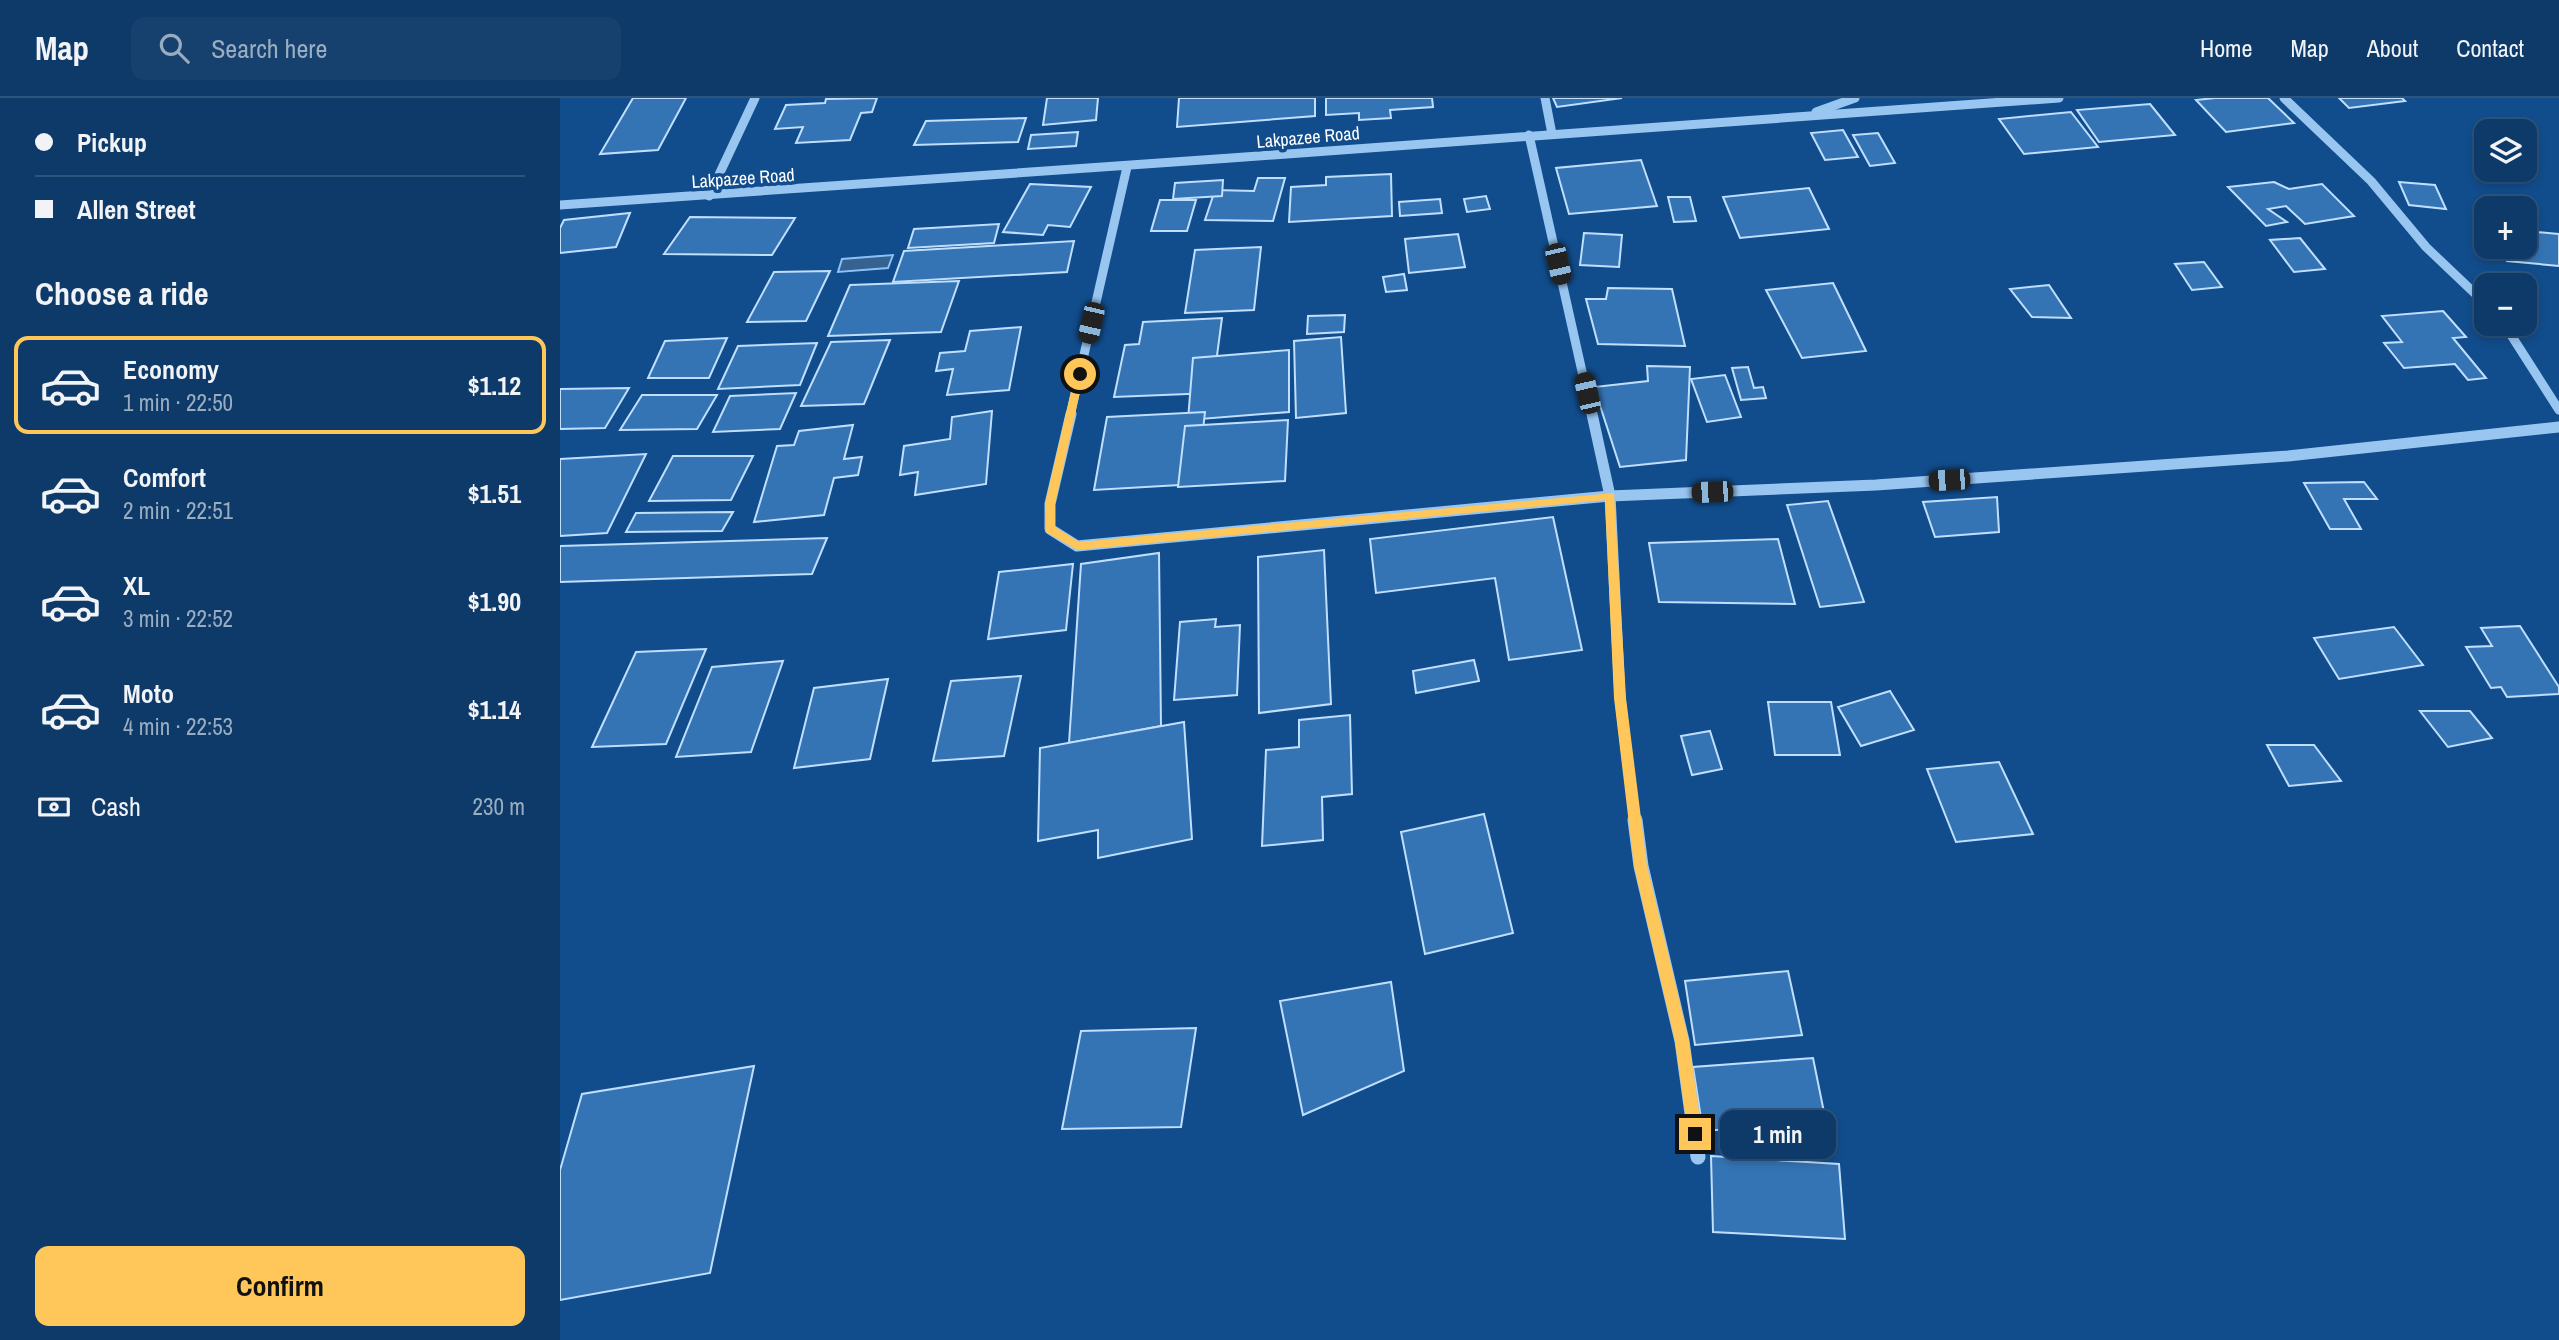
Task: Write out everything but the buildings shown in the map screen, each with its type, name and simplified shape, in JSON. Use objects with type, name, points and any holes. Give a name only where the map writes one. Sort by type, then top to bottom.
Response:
[{"type":"street","points":[[709,197],[755,98]]},
{"type":"street","points":[[1545,98],[1552,134]]},
{"type":"street","points":[[1799,117],[1855,98]]},
{"type":"street","name":"Lakpazee Road","points":[[560,205],[709,197],[2059,98]]},
{"type":"street","points":[[2284,98],[2371,181],[2426,247],[2474,293]]},
{"type":"street","points":[[1529,135],[1610,496],[1620,698],[1641,866],[1682,1041],[1698,1157]]},
{"type":"street","points":[[1127,167],[1050,504],[1050,529],[1077,546],[1610,496],[2046,474],[2288,456],[2559,426]]},
{"type":"street","points":[[2512,336],[2559,410]]},
{"type":"water","points":[[893,255],[888,268],[838,272],[842,259]]},
{"type":"route","points":[[1080,374],[1050,504],[1050,529],[1077,546],[1610,496],[1620,698],[1641,866],[1682,1041],[1695,1134]]}]
